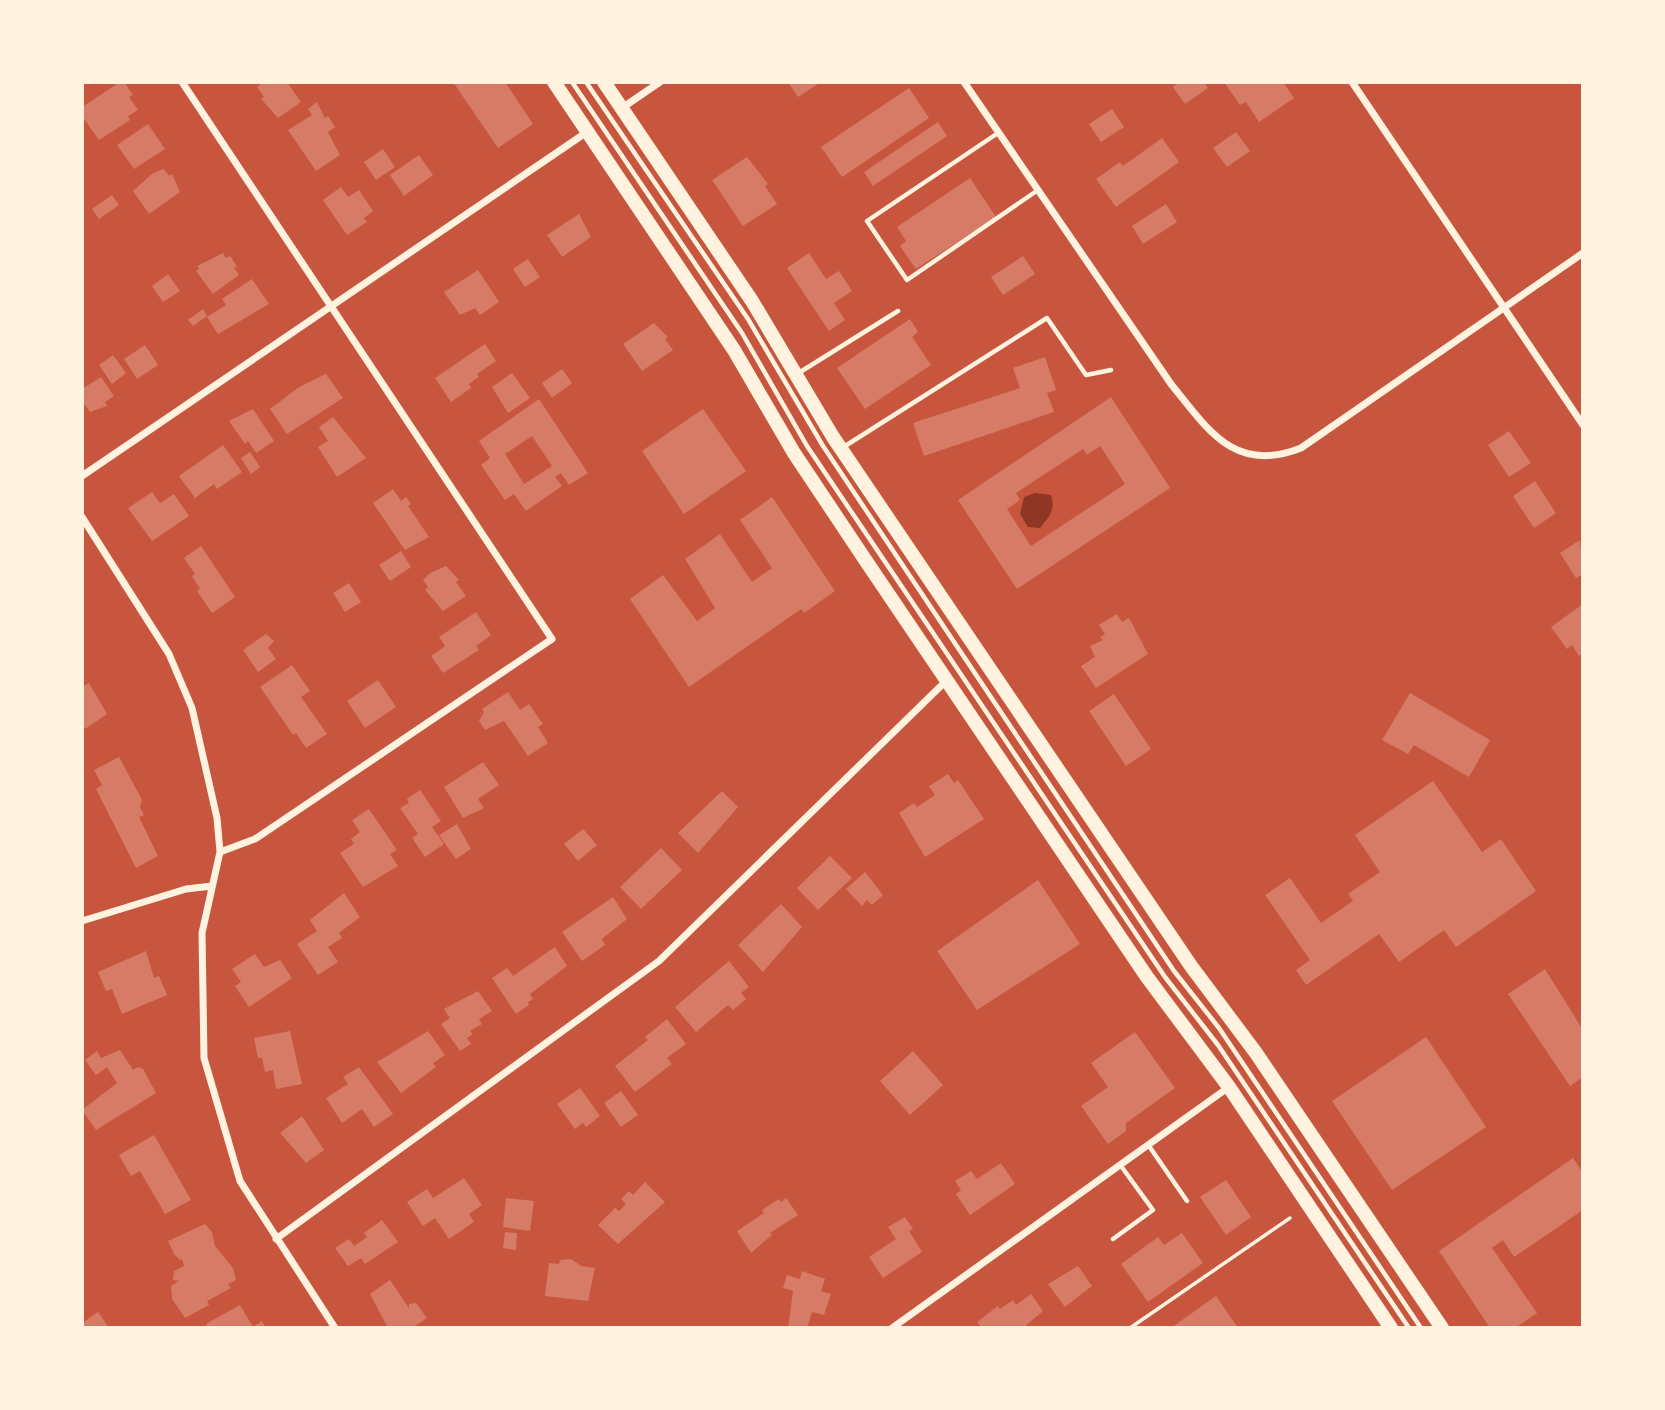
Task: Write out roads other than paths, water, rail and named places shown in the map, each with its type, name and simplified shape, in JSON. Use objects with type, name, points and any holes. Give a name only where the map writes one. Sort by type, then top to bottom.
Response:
[{"type":"main road","points":[[554,82],[734,350],[794,453],[1140,967],[1229,1087],[1391,1328]]},
{"type":"main road","points":[[604,82],[752,301],[841,449],[1178,946],[1256,1053],[1442,1328]]},
{"type":"street","points":[[182,82],[332,304],[552,639],[255,839],[220,852]]},
{"type":"street","points":[[622,108],[660,82]]},
{"type":"street","points":[[964,82],[1171,384],[1196,415],[1226,444],[1245,455],[1261,458],[1282,456],[1301,448],[1583,253]]},
{"type":"street","points":[[1352,82],[1583,425]]},
{"type":"street","points":[[82,476],[587,132]]},
{"type":"street","points":[[82,517],[169,654],[192,708],[218,818],[220,852],[202,933],[204,1058],[240,1181],[335,1328]]},
{"type":"street","points":[[276,1239],[659,961],[947,680]]},
{"type":"street","points":[[82,920],[186,888],[212,886]]},
{"type":"street","points":[[892,1328],[1121,1167],[1229,1087]]},
{"type":"lane","points":[[572,82],[742,333],[831,482],[1165,977],[1219,1045],[1409,1328]]},
{"type":"lane","points":[[586,82],[748,319],[822,446],[1174,971],[1219,1028],[1421,1328]]},
{"type":"lane","points":[[998,133],[867,221],[907,280],[1038,190]]},
{"type":"lane","points":[[797,374],[898,311]]},
{"type":"lane","points":[[841,449],[1047,318],[1086,375],[1111,370]]},
{"type":"lane","points":[[1149,1146],[1187,1201]]},
{"type":"lane","points":[[1114,1239],[1153,1210],[1121,1167]]}]
